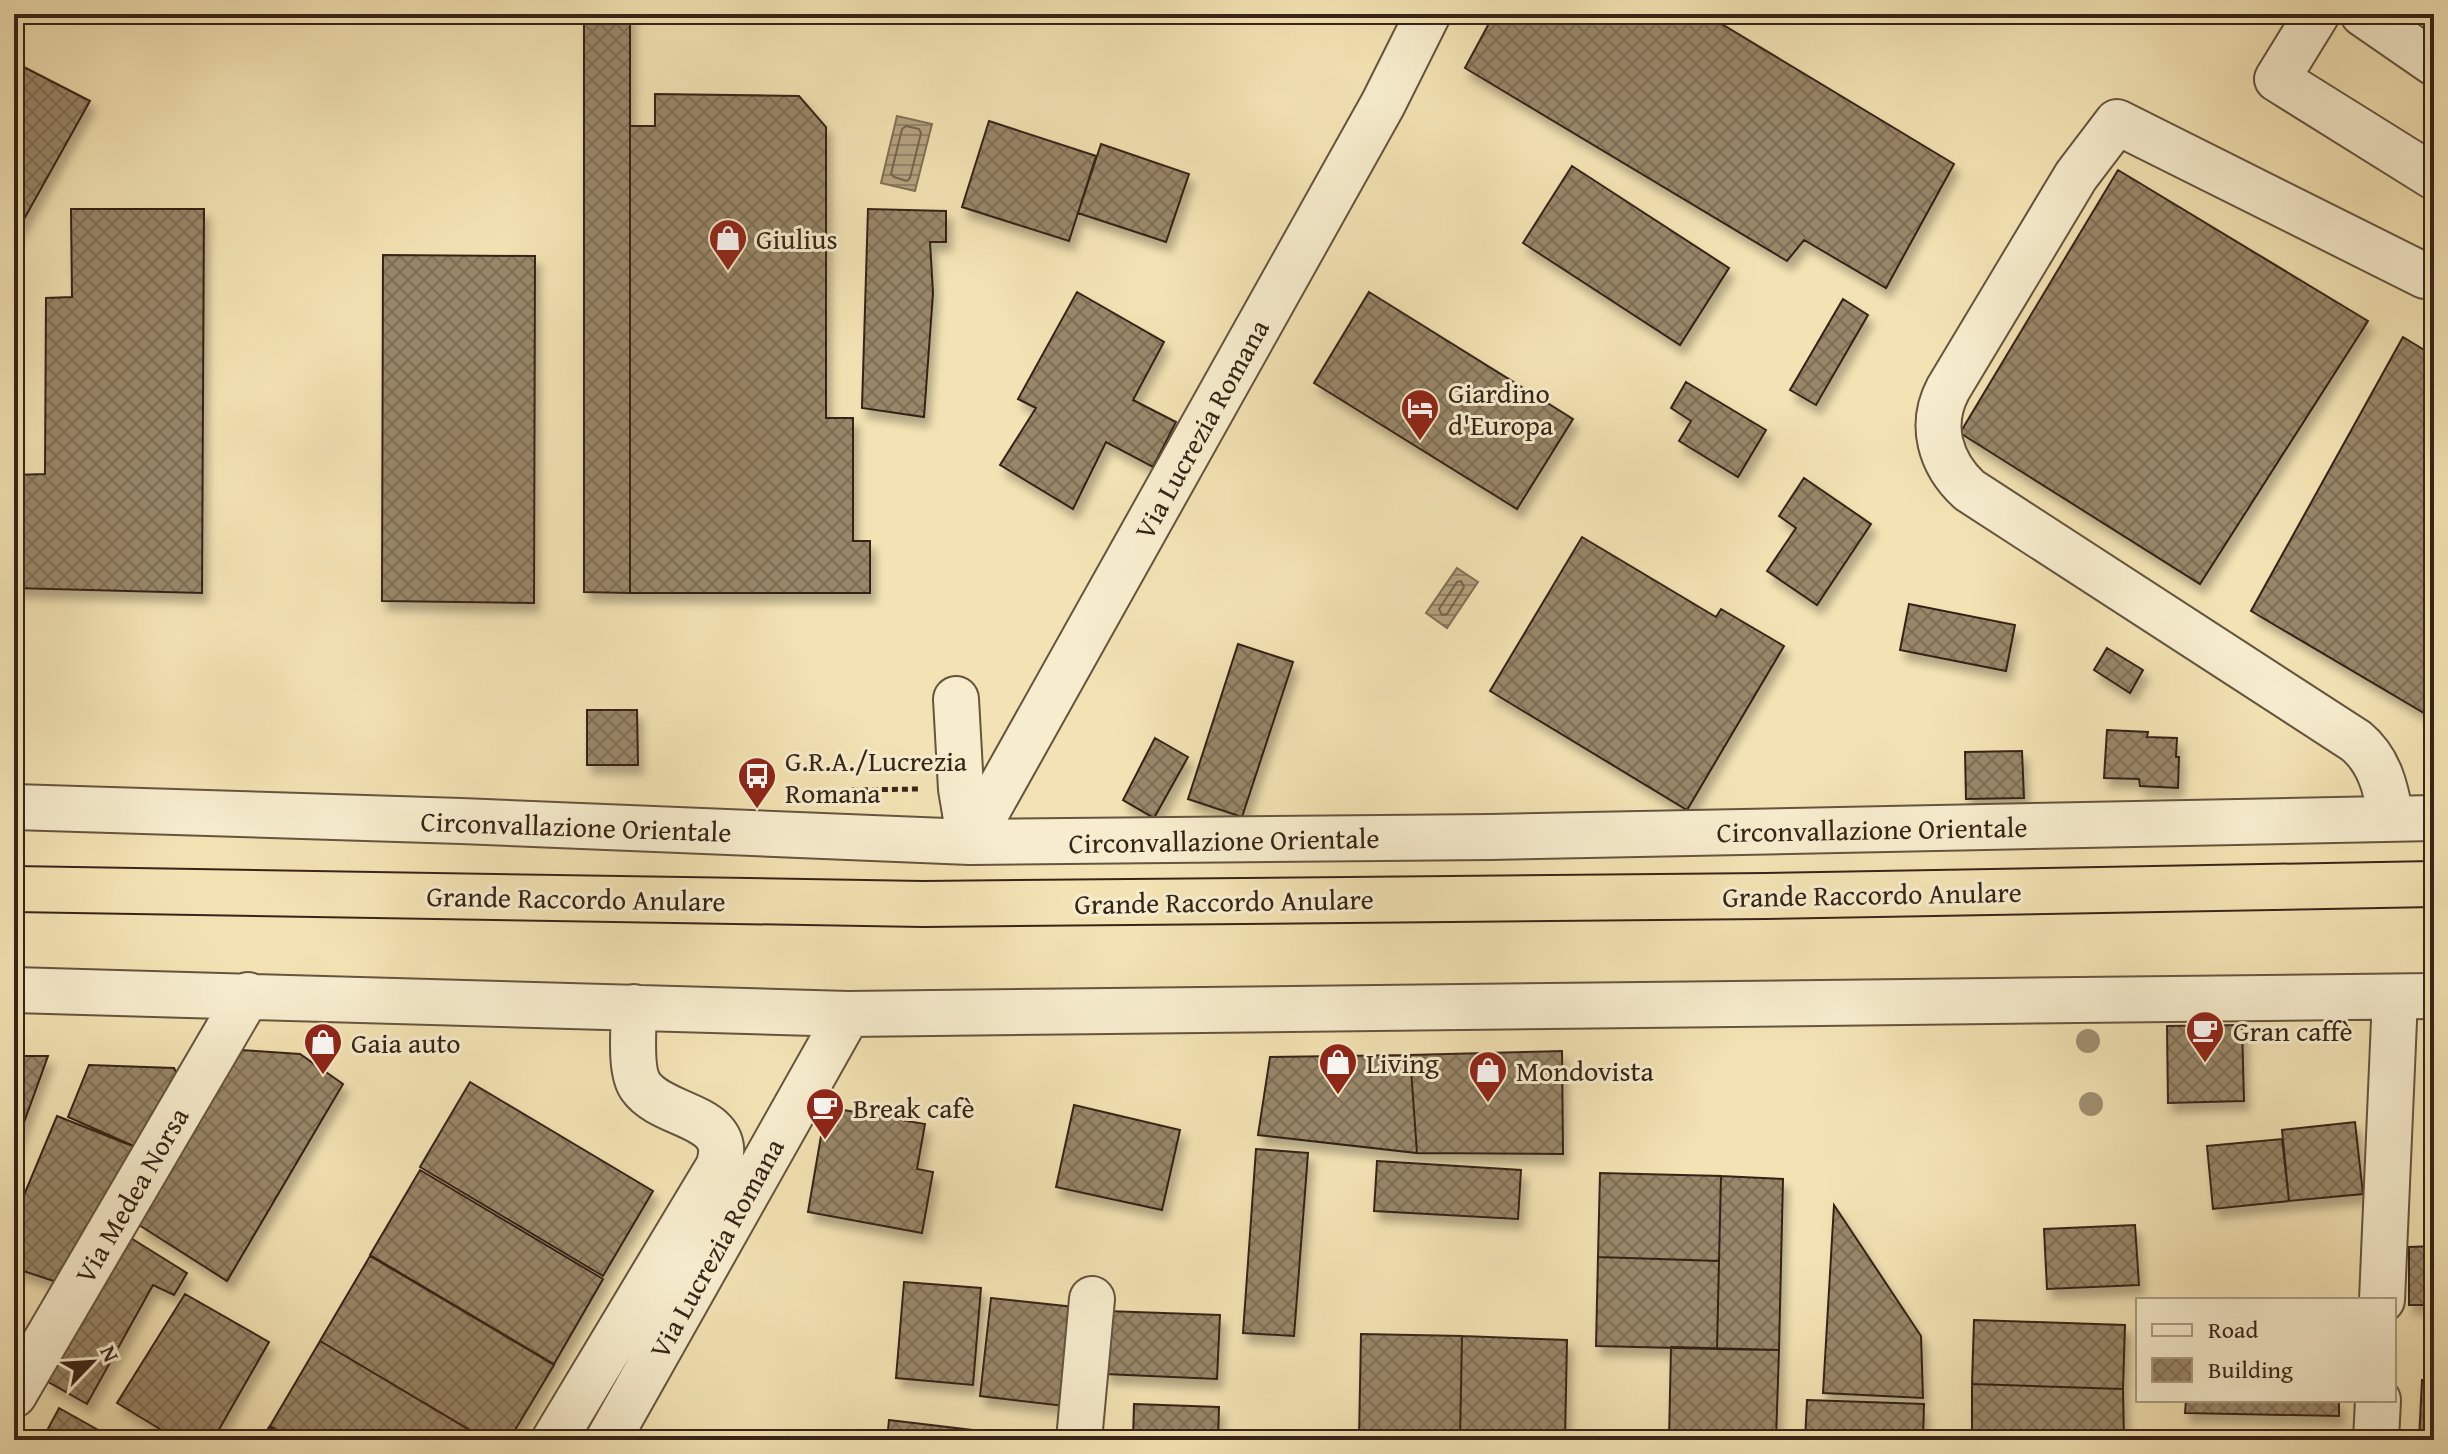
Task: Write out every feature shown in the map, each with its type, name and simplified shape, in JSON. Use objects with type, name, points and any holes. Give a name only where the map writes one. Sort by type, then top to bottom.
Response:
[{"type":"highway","name":"Grande Raccordo Anulare","points":[[14,889],[923,904],[1798,895],[2434,884]]},
{"type":"street","name":"Via Lucrezia Romana","points":[[970,842],[1383,104],[1428,14]]},
{"type":"street","points":[[2317,14],[2277,79],[2434,177]]},
{"type":"street","points":[[2363,14],[2434,63]]},
{"type":"street","points":[[2391,818],[2382,777],[2370,755],[2356,741],[1969,490],[1951,470],[1939,443],[1938,428],[1943,399],[2076,176],[2117,122],[2431,273]]},
{"type":"street","points":[[956,699],[961,789],[970,842]]},
{"type":"street","name":"Circonvallazione Orientale","points":[[14,807],[970,842],[1490,837],[2434,818]]},
{"type":"street","points":[[14,990],[848,1014],[2414,996],[2382,1298]]},
{"type":"street","name":"Via Medea Norsa","points":[[14,1395],[248,995]]},
{"type":"street","points":[[554,1440],[722,1156],[719,1136],[711,1127],[657,1102],[641,1088],[634,1069],[634,1007]]},
{"type":"street","name":"Via Lucrezia Romana","points":[[608,1440],[848,1014]]},
{"type":"street","points":[[1079,1440],[1092,1299]]},
{"type":"street","points":[[2376,1440],[2378,1402]]},
{"type":"path","points":[[847,808],[849,790],[961,789]]},
{"type":"water","points":[[897,116],[932,124],[915,191],[881,183]]},
{"type":"water","points":[[1457,568],[1478,582],[1447,628],[1426,613]]},
{"type":"building","points":[[584,14],[630,14],[630,593],[584,592]]},
{"type":"building","points":[[1494,14],[1705,14],[1954,164],[1886,288],[1804,240],[1787,261],[1465,68]]},
{"type":"building","points":[[18,64],[90,101],[14,237],[14,70]]},
{"type":"building","name":"Giulius","points":[[655,94],[799,96],[826,127],[826,418],[853,418],[853,541],[870,541],[870,593],[630,593],[630,126],[655,126]]},
{"type":"building","points":[[989,121],[1096,156],[1069,241],[962,207]]},
{"type":"building","points":[[1101,144],[1189,174],[1166,242],[1078,213]]},
{"type":"building","points":[[1572,166],[1729,268],[1680,345],[1523,243]]},
{"type":"building","points":[[2118,170],[2368,321],[2200,584],[1960,433]]},
{"type":"building","points":[[71,209],[204,209],[202,593],[14,588],[14,475],[45,474],[46,298],[72,297]]},
{"type":"building","points":[[868,209],[946,211],[946,242],[930,242],[933,293],[924,417],[862,408]]},
{"type":"building","points":[[383,255],[535,256],[534,603],[382,601]]},
{"type":"building","points":[[1077,292],[1164,342],[1133,400],[1176,422],[1153,467],[1106,442],[1073,509],[1000,465],[1036,408],[1018,399]]},
{"type":"building","points":[[1369,292],[1573,419],[1517,509],[1314,383]]},
{"type":"building","points":[[1843,299],[1868,315],[1816,405],[1790,390]]},
{"type":"building","points":[[2403,337],[2434,356],[2434,719],[2251,611]]},
{"type":"building","points":[[1686,382],[1766,430],[1738,477],[1679,441],[1691,421],[1671,408]]},
{"type":"building","points":[[1804,478],[1871,524],[1817,605],[1767,571],[1796,528],[1779,516]]},
{"type":"building","points":[[1582,537],[1716,617],[1721,609],[1784,646],[1687,810],[1490,691]]},
{"type":"building","points":[[1909,604],[2015,625],[2006,671],[1900,650]]},
{"type":"building","points":[[1238,644],[1293,662],[1242,817],[1188,799]]},
{"type":"building","points":[[2107,648],[2143,670],[2130,693],[2094,670]]},
{"type":"building","points":[[587,710],[637,710],[638,765],[587,765]]},
{"type":"building","points":[[2107,730],[2148,732],[2147,737],[2177,738],[2178,788],[2140,786],[2139,779],[2104,778]]},
{"type":"building","points":[[1155,738],[1188,757],[1154,818],[1123,800]]},
{"type":"building","points":[[2022,751],[2024,798],[1966,799],[1965,752]]},
{"type":"building","name":"Gran caffè","points":[[2242,1025],[2244,1101],[2168,1103],[2167,1026]]},
{"type":"building","points":[[241,1050],[300,1054],[343,1084],[227,1281],[139,1225]]},
{"type":"building","name":"Mondovista","points":[[1562,1051],[1563,1154],[1417,1153],[1410,1055]]},
{"type":"building","name":"Living","points":[[1410,1055],[1417,1153],[1258,1135],[1270,1057]]},
{"type":"building","points":[[14,1056],[48,1056],[14,1150]]},
{"type":"building","points":[[89,1065],[174,1068],[183,1085],[145,1151],[68,1117]]},
{"type":"building","points":[[470,1082],[653,1191],[603,1276],[420,1167]]},
{"type":"building","points":[[1074,1105],[1180,1130],[1162,1210],[1056,1187]]},
{"type":"building","points":[[826,1107],[925,1124],[917,1169],[933,1172],[922,1233],[808,1212]]},
{"type":"building","points":[[57,1116],[145,1151],[69,1286],[14,1268],[14,1219]]},
{"type":"building","points":[[2355,1122],[2363,1194],[2289,1201],[2282,1130]]},
{"type":"building","points":[[2282,1139],[2289,1201],[2213,1209],[2207,1146]]},
{"type":"building","points":[[1256,1149],[1308,1153],[1294,1336],[1243,1333]]},
{"type":"building","points":[[1377,1161],[1521,1170],[1518,1219],[1374,1211]]},
{"type":"building","points":[[420,1170],[603,1279],[554,1364],[370,1255]]},
{"type":"building","points":[[1600,1173],[1721,1176],[1719,1261],[1598,1257]]},
{"type":"building","points":[[1721,1176],[1783,1179],[1779,1350],[1717,1349]]},
{"type":"building","points":[[1834,1205],[1921,1336],[1923,1398],[1823,1393]]},
{"type":"building","points":[[2135,1225],[2139,1285],[2047,1289],[2044,1229]]},
{"type":"building","points":[[126,1235],[187,1273],[174,1295],[153,1285],[87,1404],[45,1380]]},
{"type":"building","points":[[2434,1246],[2434,1305],[2409,1305],[2409,1247]]},
{"type":"building","points":[[370,1256],[554,1365],[509,1440],[487,1440],[320,1341]]},
{"type":"building","points":[[1598,1257],[1719,1261],[1717,1349],[1596,1346]]},
{"type":"building","points":[[904,1282],[981,1288],[973,1385],[896,1378]]},
{"type":"building","points":[[185,1294],[269,1342],[213,1440],[178,1440],[117,1403]]},
{"type":"building","points":[[991,1298],[1074,1307],[1064,1406],[980,1396]]},
{"type":"building","points":[[1106,1311],[1220,1315],[1217,1379],[1105,1374]]},
{"type":"building","points":[[14,1316],[22,1317],[14,1360]]},
{"type":"building","points":[[1974,1320],[2125,1325],[2123,1389],[1972,1384]]},
{"type":"building","points":[[1361,1334],[1462,1336],[1460,1440],[1359,1440]]},
{"type":"building","points":[[1462,1336],[1567,1340],[1565,1440],[1460,1440]]},
{"type":"building","points":[[320,1341],[486,1440],[294,1440],[270,1426]]},
{"type":"building","points":[[1671,1347],[1779,1350],[1776,1440],[1669,1440]]},
{"type":"building","points":[[2422,1380],[2434,1380],[2434,1440],[2419,1440]]},
{"type":"building","points":[[1972,1384],[2123,1389],[2124,1440],[1972,1440]]},
{"type":"building","points":[[1807,1400],[1924,1404],[1923,1440],[1805,1440]]},
{"type":"building","points":[[2186,1402],[2339,1402],[2339,1416],[2185,1413]]},
{"type":"building","points":[[1134,1404],[1219,1407],[1218,1440],[1133,1440]]},
{"type":"building","points":[[59,1408],[116,1440],[42,1440]]},
{"type":"building","points":[[889,1420],[972,1430],[971,1440],[887,1440]]},
{"type":"building","points":[[269,1427],[291,1440],[262,1440]]},
{"type":"building","points":[[983,1434],[1048,1440],[983,1440]]},
{"type":"place","name":"Giulius","points":[[728,272]]},
{"type":"place","name":"Giardino d'Europa","points":[[1420,442]]},
{"type":"place","name":"G.R.A./Lucrezia Romana","points":[[757,810]]},
{"type":"place","name":"Gran caffè","points":[[2205,1064]]},
{"type":"place","name":"Gaia auto","points":[[323,1076]]},
{"type":"place","name":"Living","points":[[1338,1096]]},
{"type":"place","name":"Mondovista","points":[[1488,1104]]},
{"type":"place","name":"Break cafè","points":[[825,1141]]}]
